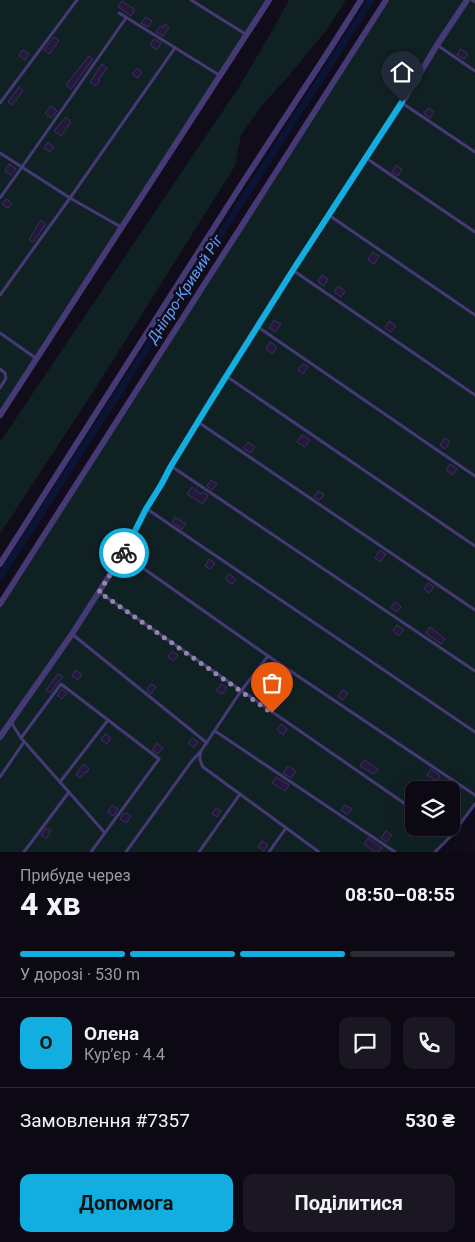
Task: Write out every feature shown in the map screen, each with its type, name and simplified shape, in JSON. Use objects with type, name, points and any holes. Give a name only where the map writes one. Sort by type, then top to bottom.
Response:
[{"type":"street","points":[[0,415],[269,0]]},
{"type":"street","points":[[0,564],[361,0]]},
{"type":"street","points":[[0,604],[386,0]]},
{"type":"street","points":[[0,737],[99,592],[123,554],[171,466],[226,376],[467,0]]},
{"type":"lane","points":[[0,103],[77,0]]},
{"type":"lane","points":[[191,0],[247,35]]},
{"type":"lane","points":[[119,13],[220,76]]},
{"type":"lane","points":[[0,198],[126,18]]},
{"type":"lane","points":[[437,45],[475,71]]},
{"type":"lane","points":[[0,295],[175,48]]},
{"type":"lane","points":[[402,102],[475,152]]},
{"type":"lane","points":[[0,153],[121,228]]},
{"type":"lane","points":[[366,158],[475,232]]},
{"type":"lane","points":[[330,216],[475,315]]},
{"type":"lane","points":[[293,270],[475,394]]},
{"type":"lane","points":[[258,328],[475,476]]},
{"type":"lane","points":[[0,333],[37,359]]},
{"type":"lane","points":[[0,369],[6,373],[6,378],[0,388]]},
{"type":"lane","points":[[226,376],[475,546]]},
{"type":"lane","points":[[198,422],[475,610]]},
{"type":"lane","points":[[171,466],[475,671]]},
{"type":"lane","points":[[146,509],[475,732]]},
{"type":"lane","points":[[123,554],[268,656],[475,795]]},
{"type":"lane","points":[[99,592],[405,804]]},
{"type":"lane","points":[[72,634],[207,743]]},
{"type":"lane","points":[[126,852],[191,762],[207,743],[241,691],[268,656]]},
{"type":"lane","points":[[21,738],[61,684],[159,759],[91,852]]},
{"type":"lane","points":[[60,782],[108,720]]},
{"type":"lane","points":[[11,722],[24,742],[105,833]]},
{"type":"lane","points":[[215,731],[395,852]]},
{"type":"lane","points":[[0,777],[24,742]]},
{"type":"lane","points":[[201,751],[200,761],[203,767],[319,852]]},
{"type":"lane","points":[[24,852],[69,792]]},
{"type":"lane","points":[[199,852],[240,794]]},
{"type":"lane","points":[[460,824],[475,804]]},
{"type":"lane","points":[[269,852],[286,828]]},
{"type":"lane","points":[[435,852],[451,836]]},
{"type":"shaded area","points":[[0,0],[269,0],[0,415]]},
{"type":"shaded area","points":[[289,0],[346,0],[325,32],[264,103],[241,135],[235,166],[93,392],[0,534],[0,442],[239,87]]},
{"type":"shaded area","points":[[386,0],[475,0],[475,804],[460,824],[460,781],[405,781],[405,836],[451,836],[435,852],[0,852],[0,604]]},
{"type":"building","points":[[122,1],[135,10],[131,16],[118,7]]},
{"type":"building","points":[[146,17],[152,21],[148,27],[141,23]]},
{"type":"building","points":[[165,24],[169,27],[163,36],[156,32],[160,26],[163,28]]},
{"type":"building","points":[[54,37],[59,41],[49,54],[44,50]]},
{"type":"building","points":[[154,39],[161,43],[157,50],[150,45]]},
{"type":"building","points":[[461,49],[468,54],[464,59],[457,55]]},
{"type":"building","points":[[23,50],[29,54],[25,60],[19,55]]},
{"type":"building","points":[[89,56],[93,59],[71,89],[66,85]]},
{"type":"building","points":[[102,64],[107,68],[96,86],[90,82]]},
{"type":"building","points":[[137,68],[142,72],[138,78],[132,74]]},
{"type":"building","points":[[19,87],[23,91],[12,105],[8,102]]},
{"type":"building","points":[[51,106],[57,111],[51,118],[45,113]]},
{"type":"building","points":[[428,108],[434,112],[430,118],[424,114]]},
{"type":"building","points":[[66,117],[71,122],[61,136],[54,131]]},
{"type":"building","points":[[48,142],[54,147],[50,152],[44,148]]},
{"type":"building","points":[[9,164],[16,169],[11,175],[5,171]]},
{"type":"building","points":[[396,165],[402,169],[398,176],[392,172]]},
{"type":"building","points":[[6,199],[12,203],[8,208],[2,204]]},
{"type":"building","points":[[41,220],[46,224],[33,242],[29,239]]},
{"type":"building","points":[[373,252],[379,256],[374,264],[368,260]]},
{"type":"building","points":[[322,275],[328,279],[324,286],[318,282]]},
{"type":"building","points":[[338,286],[345,291],[341,297],[334,292]]},
{"type":"building","points":[[274,320],[281,324],[275,332],[269,328]]},
{"type":"building","points":[[389,321],[396,326],[391,332],[385,328]]},
{"type":"building","points":[[270,342],[277,347],[272,354],[266,349]]},
{"type":"building","points":[[303,364],[308,367],[303,374],[298,370]]},
{"type":"building","points":[[302,435],[310,440],[305,447],[297,442]]},
{"type":"building","points":[[445,438],[450,442],[445,449],[440,445]]},
{"type":"building","points":[[248,442],[255,447],[250,453],[243,448]]},
{"type":"building","points":[[450,464],[457,469],[453,475],[446,470]]},
{"type":"building","points":[[211,480],[217,484],[212,490],[207,486]]},
{"type":"building","points":[[192,487],[201,494],[203,492],[208,495],[203,504],[187,494]]},
{"type":"building","points":[[318,491],[324,494],[320,500],[314,497]]},
{"type":"building","points":[[175,517],[186,524],[182,529],[172,522]]},
{"type":"building","points":[[380,550],[386,554],[380,562],[375,558]]},
{"type":"building","points":[[209,559],[215,563],[210,569],[205,566]]},
{"type":"building","points":[[229,574],[236,579],[232,584],[225,579]]},
{"type":"building","points":[[428,583],[434,587],[429,593],[424,589]]},
{"type":"building","points":[[395,602],[401,607],[397,612],[391,608]]},
{"type":"building","points":[[397,625],[404,630],[399,636],[393,631]]},
{"type":"building","points":[[430,627],[445,639],[441,644],[426,633]]},
{"type":"building","points":[[172,651],[178,655],[173,661],[168,657]]},
{"type":"building","points":[[76,670],[82,675],[78,680],[72,676]]},
{"type":"building","points":[[58,674],[63,677],[50,693],[46,690]]},
{"type":"building","points":[[151,684],[156,687],[151,694],[147,690]]},
{"type":"building","points":[[221,684],[227,688],[222,694],[216,690]]},
{"type":"building","points":[[62,689],[67,693],[62,699],[57,695]]},
{"type":"building","points":[[343,690],[348,693],[343,700],[338,696]]},
{"type":"building","points":[[268,695],[274,699],[270,705],[264,701]]},
{"type":"building","points":[[281,724],[287,729],[283,735],[277,730]]},
{"type":"building","points":[[105,734],[111,738],[107,744],[101,740]]},
{"type":"building","points":[[192,738],[198,742],[194,748],[188,743]]},
{"type":"building","points":[[157,743],[163,748],[158,754],[152,750]]},
{"type":"building","points":[[364,760],[378,769],[374,774],[360,766]]},
{"type":"building","points":[[83,764],[89,769],[80,778],[76,775]]},
{"type":"building","points":[[288,766],[296,771],[291,778],[283,773]]},
{"type":"building","points":[[431,769],[440,776],[437,781],[427,775]]},
{"type":"building","points":[[276,777],[289,785],[285,791],[272,783]]},
{"type":"building","points":[[112,805],[118,809],[113,816],[108,812]]},
{"type":"building","points":[[345,805],[352,809],[347,815],[341,810]]},
{"type":"building","points":[[216,808],[221,811],[217,817],[212,814]]},
{"type":"building","points":[[124,813],[131,816],[126,823],[120,819]]},
{"type":"building","points":[[46,828],[51,831],[46,839],[41,835]]},
{"type":"building","points":[[386,831],[392,835],[386,842],[381,838]]},
{"type":"building","points":[[368,838],[382,848],[379,852],[375,852],[364,844]]},
{"type":"building","points":[[262,841],[268,845],[264,851],[258,847]]},
{"type":"waterway","name":"Дніпро-Кривий Ріг","points":[[0,577],[371,0]]},
{"type":"way so far","points":[[124,553],[99,592],[272,713]]},
{"type":"route","points":[[124,553],[139,521],[226,376],[402,102]]}]
